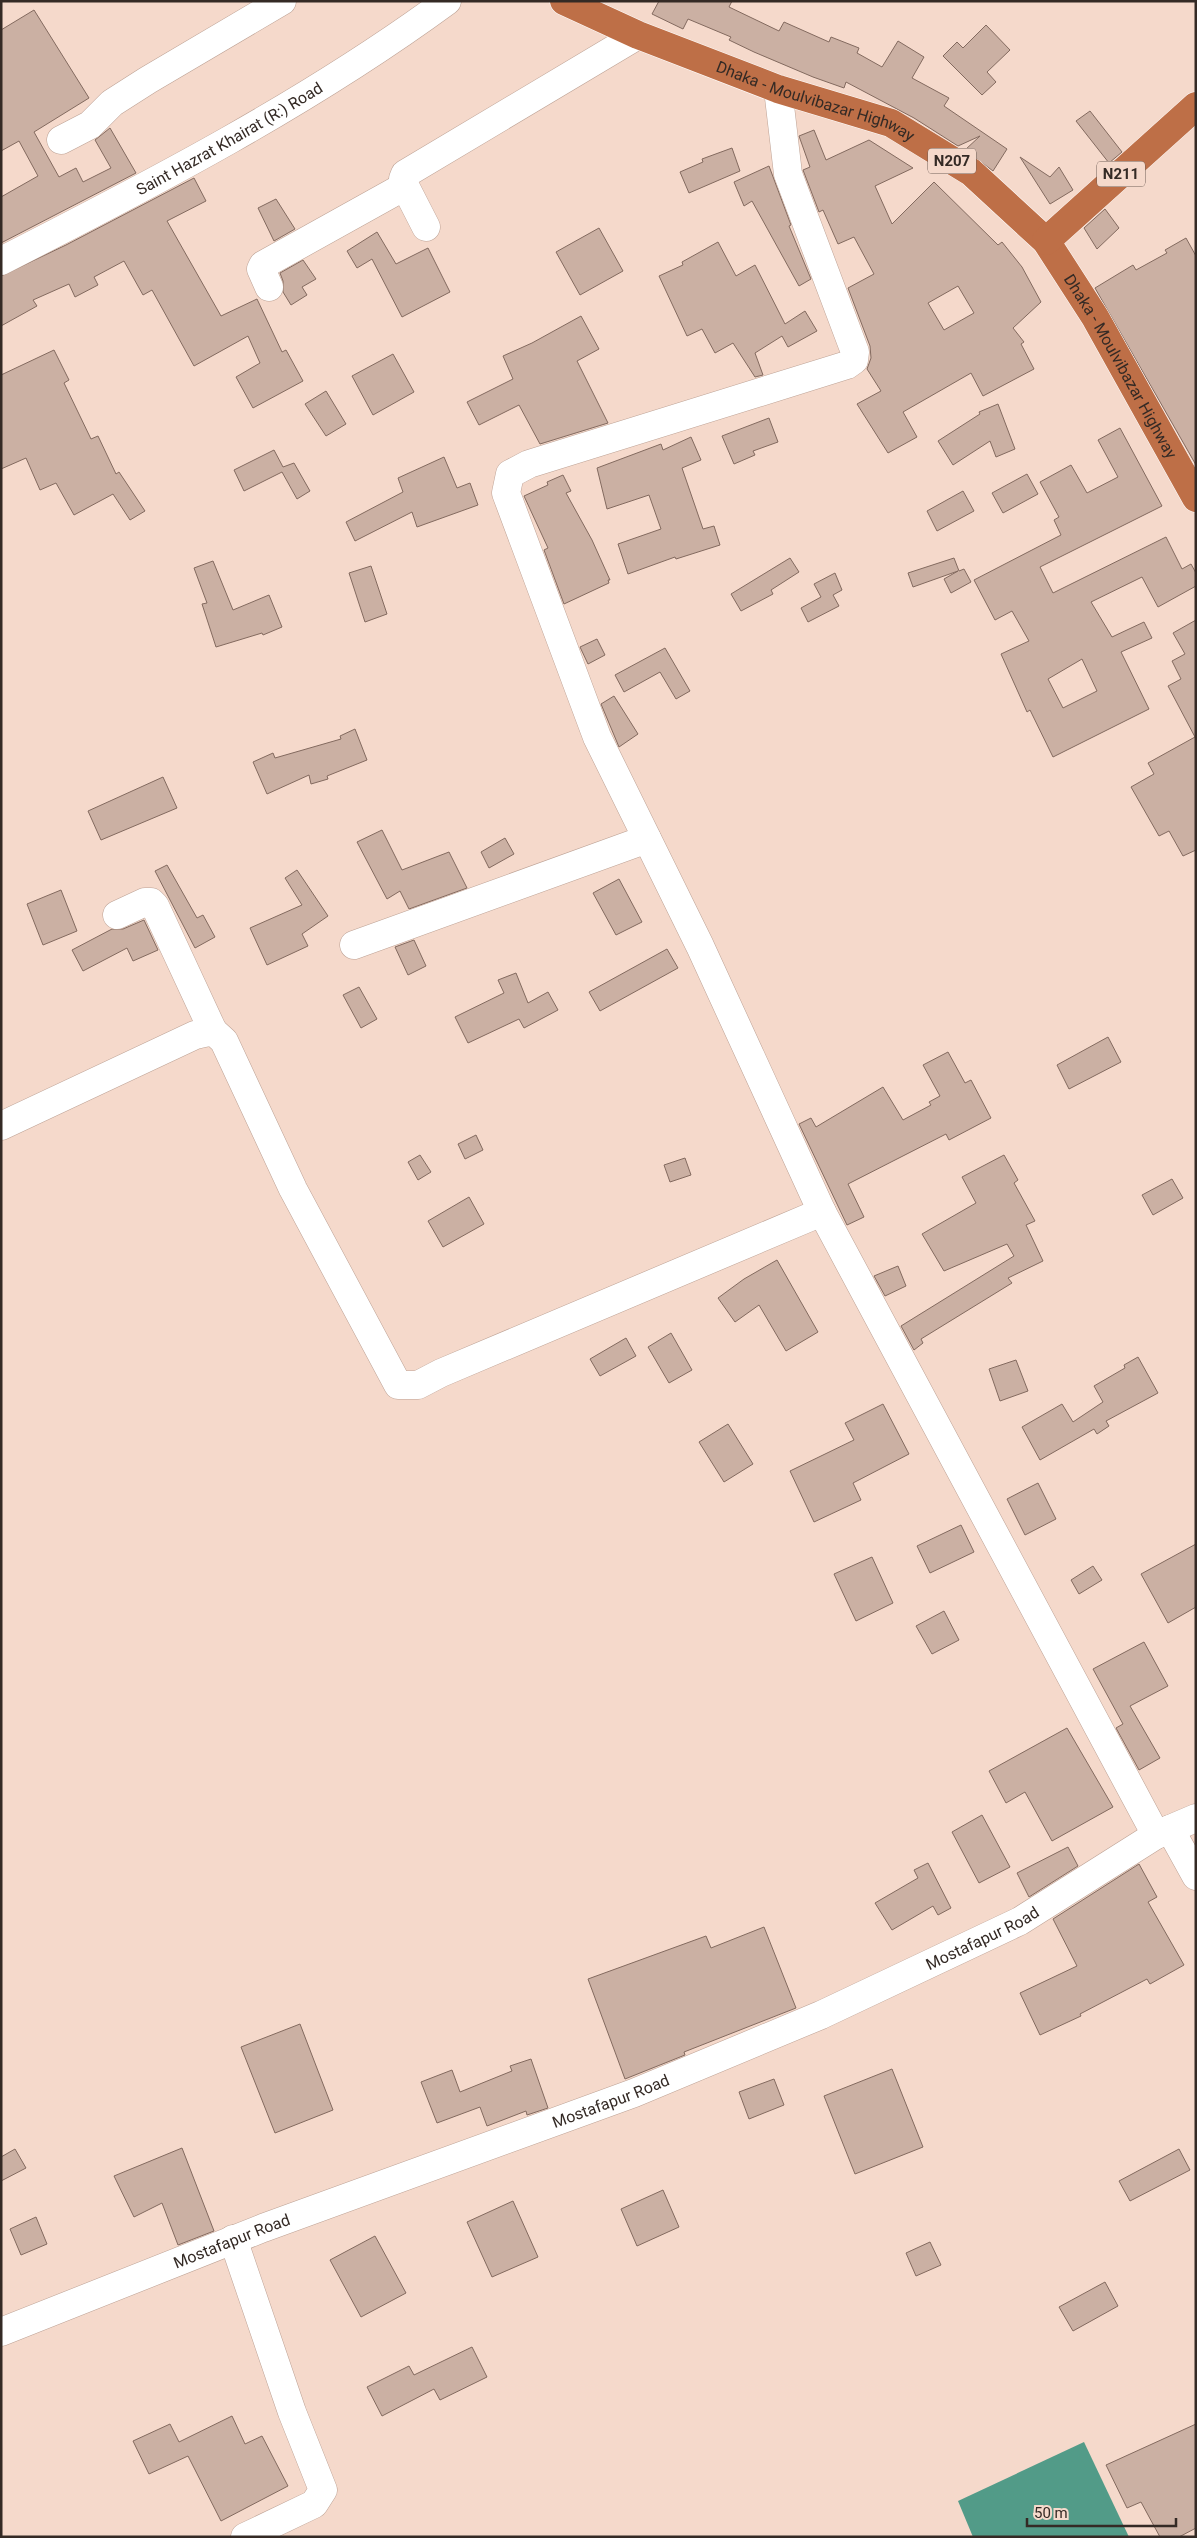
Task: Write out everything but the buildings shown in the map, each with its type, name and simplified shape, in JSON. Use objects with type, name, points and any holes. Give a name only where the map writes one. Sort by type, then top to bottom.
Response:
[{"type":"highway","name":"Dhaka - Moulvibazar Highway","points":[[564,1],[638,35],[778,89],[891,123],[971,172],[1046,241],[1095,317],[1196,498]]},
{"type":"highway","name":"N211","points":[[1046,241],[1196,106]]},
{"type":"street","points":[[61,140],[90,125],[112,103],[141,84],[282,1]]},
{"type":"street","name":"Saint Hazrat Khairat (R:) Road","points":[[1,261],[136,193],[266,119],[402,34],[446,1]]},
{"type":"street","points":[[426,227],[405,186],[403,180],[405,174],[638,35]]},
{"type":"street","points":[[778,89],[788,174],[855,352],[854,360],[838,368],[529,464],[510,474],[506,493],[596,737],[700,946],[822,1212],[1163,1832],[1196,1876]]},
{"type":"street","points":[[269,287],[262,275],[261,269],[263,266],[405,186]]},
{"type":"street","points":[[354,945],[647,839]]},
{"type":"street","points":[[117,915],[144,902],[151,902],[156,906],[213,1031],[224,1041],[293,1189],[398,1385],[418,1385],[441,1373],[822,1212]]},
{"type":"street","points":[[1,1126],[195,1035],[213,1031]]},
{"type":"street","name":"Mostafapur Road","points":[[1,2332],[233,2240],[634,2093],[821,2016],[1020,1921],[1163,1832],[1196,1818]]},
{"type":"street","points":[[233,2240],[292,2412],[322,2490],[314,2504],[245,2537]]},
{"type":"water","points":[[1084,2442],[1129,2537],[973,2537],[958,2501]]}]
